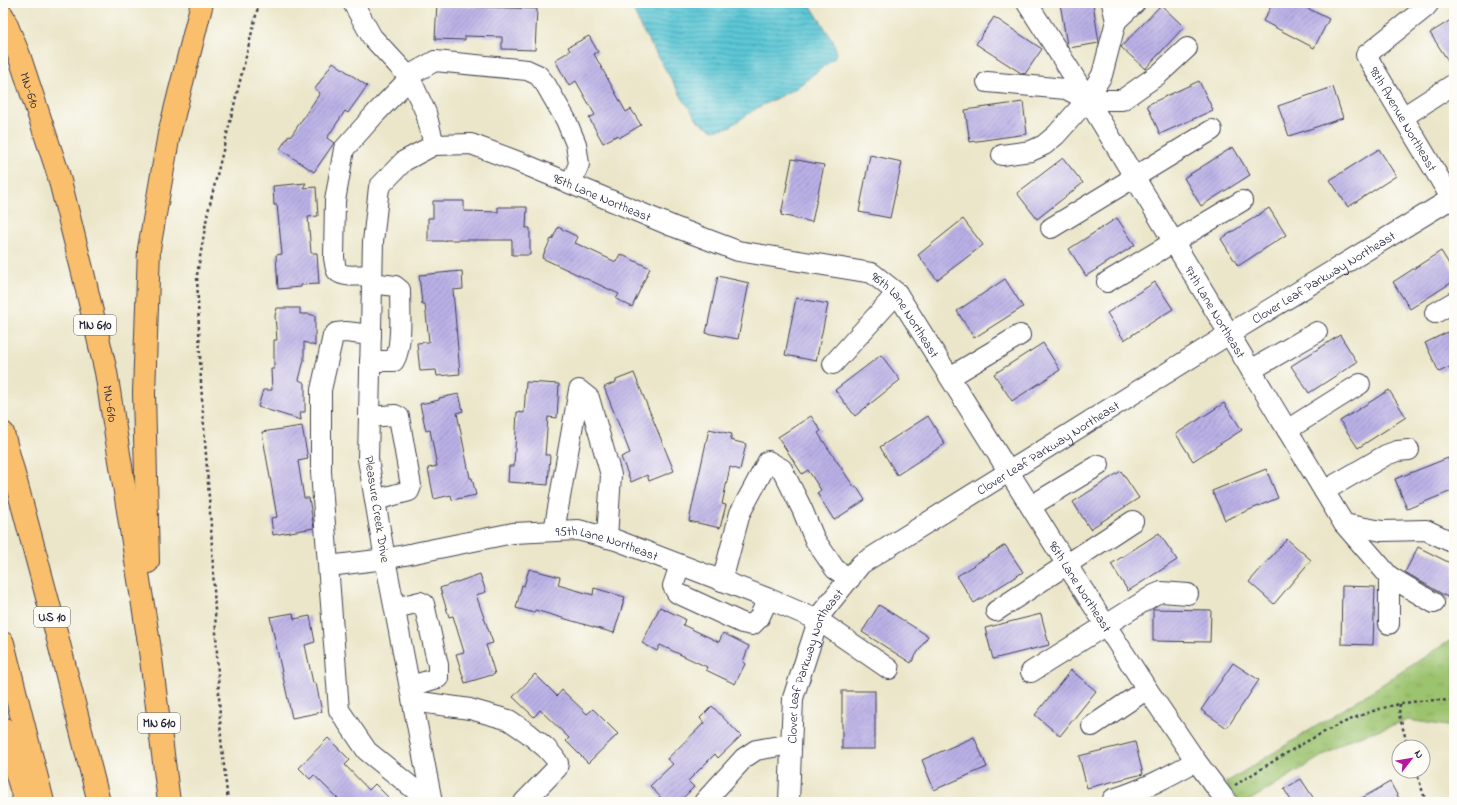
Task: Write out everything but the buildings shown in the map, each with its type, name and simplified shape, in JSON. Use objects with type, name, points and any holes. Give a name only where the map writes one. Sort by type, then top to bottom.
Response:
[{"type":"highway","points":[[149,643],[144,393],[149,249],[169,134],[202,3]]},
{"type":"highway","name":"MN-610","points":[[3,16],[18,55],[58,174],[84,272],[106,372],[149,643],[169,802]]},
{"type":"highway","name":"US 10","points":[[3,432],[52,616],[99,802]]},
{"type":"highway","points":[[3,643],[43,802]]},
{"type":"highway","points":[[3,728],[25,802]]},
{"type":"street","points":[[353,3],[372,37],[409,77],[426,113],[434,145]]},
{"type":"street","name":"97th Lane Northeast","points":[[1027,3],[1071,72],[1344,524],[1389,576],[1434,603]]},
{"type":"street","points":[[1002,155],[1031,151],[1044,145],[1056,136],[1088,100],[1102,75],[1114,12],[1135,3]]},
{"type":"street","name":"98th Avenue Northeast","points":[[1429,3],[1425,8],[1366,55],[1453,200]]},
{"type":"street","points":[[987,82],[1066,89],[1088,100],[1122,100],[1159,74],[1187,48]]},
{"type":"street","points":[[370,361],[394,361],[398,354],[400,333],[400,290],[396,286],[372,279],[344,276],[338,272],[335,266],[334,258],[335,201],[344,148],[409,77],[435,61],[527,70],[538,75],[566,120],[576,144],[579,164],[571,184]]},
{"type":"street","points":[[1402,117],[1454,84]]},
{"type":"street","points":[[1051,228],[1212,130]]},
{"type":"street","name":"96th Lane Northeast","points":[[434,145],[471,144],[519,162],[672,226],[738,251],[872,273],[897,292],[1067,565],[1147,689],[1196,761],[1224,798]]},
{"type":"street","name":"Pleasure Creek Drive","points":[[431,802],[385,559],[368,459],[373,242],[379,187],[404,161],[434,145]]},
{"type":"street","name":"Clover Leaf Parkway Northeast","points":[[789,802],[793,698],[820,615],[862,564],[1229,334],[1453,200]]},
{"type":"street","points":[[1107,282],[1242,201]]},
{"type":"street","points":[[833,364],[897,292]]},
{"type":"street","points":[[1435,313],[1454,302]]},
{"type":"street","points":[[371,335],[346,332],[336,333],[333,336],[321,390],[321,472],[339,710],[367,751],[431,802]]},
{"type":"street","points":[[1251,370],[1317,332]]},
{"type":"street","points":[[950,376],[1020,335]]},
{"type":"street","points":[[1287,430],[1360,384]]},
{"type":"street","points":[[554,531],[579,390],[589,398],[611,475],[608,538]]},
{"type":"street","points":[[369,417],[395,415],[399,417],[411,486],[410,491],[375,500]]},
{"type":"street","points":[[1324,491],[1386,455],[1397,451],[1409,450]]},
{"type":"street","points":[[722,581],[740,513],[768,461],[782,469],[802,509],[815,540],[835,569],[850,579]]},
{"type":"street","points":[[1031,506],[1099,465]]},
{"type":"street","points":[[996,610],[1067,565],[1132,521]]},
{"type":"street","points":[[1344,524],[1382,531],[1426,530],[1454,543]]},
{"type":"street","name":"95th Lane Northeast","points":[[328,566],[385,559],[513,533],[578,530],[608,538],[722,581],[818,620],[889,669]]},
{"type":"street","points":[[680,565],[673,586],[677,593],[742,623],[752,625],[759,618],[768,599]]},
{"type":"street","points":[[1389,576],[1389,624]]},
{"type":"street","points":[[1031,672],[1154,595],[1161,592],[1188,594]]},
{"type":"street","points":[[395,608],[420,602],[424,604],[438,665],[438,678],[411,693]]},
{"type":"street","points":[[1092,726],[1147,689]]},
{"type":"street","points":[[411,693],[509,720],[528,732],[546,748],[558,763],[557,768],[524,802]]},
{"type":"street","points":[[704,802],[744,758],[756,750],[791,744]]},
{"type":"street","points":[[1113,799],[1134,793],[1156,783],[1196,761]]},
{"type":"path","points":[[228,802],[221,739],[211,526],[201,384],[197,275],[207,216],[259,3]]},
{"type":"path","points":[[1224,798],[1306,741],[1339,723],[1376,710],[1400,704],[1439,699],[1454,701]]},
{"type":"path","points":[[1400,704],[1399,714],[1406,739]]},
{"type":"path","points":[[1419,779],[1426,802]]},
{"type":"green space","points":[[1454,638],[1454,727],[1408,720],[1348,740],[1247,802],[1239,802],[1225,783],[1344,709]]},
{"type":"water","points":[[631,3],[809,3],[833,41],[837,53],[833,59],[796,88],[757,108],[729,127],[713,130],[699,122],[683,99],[640,26]]}]
